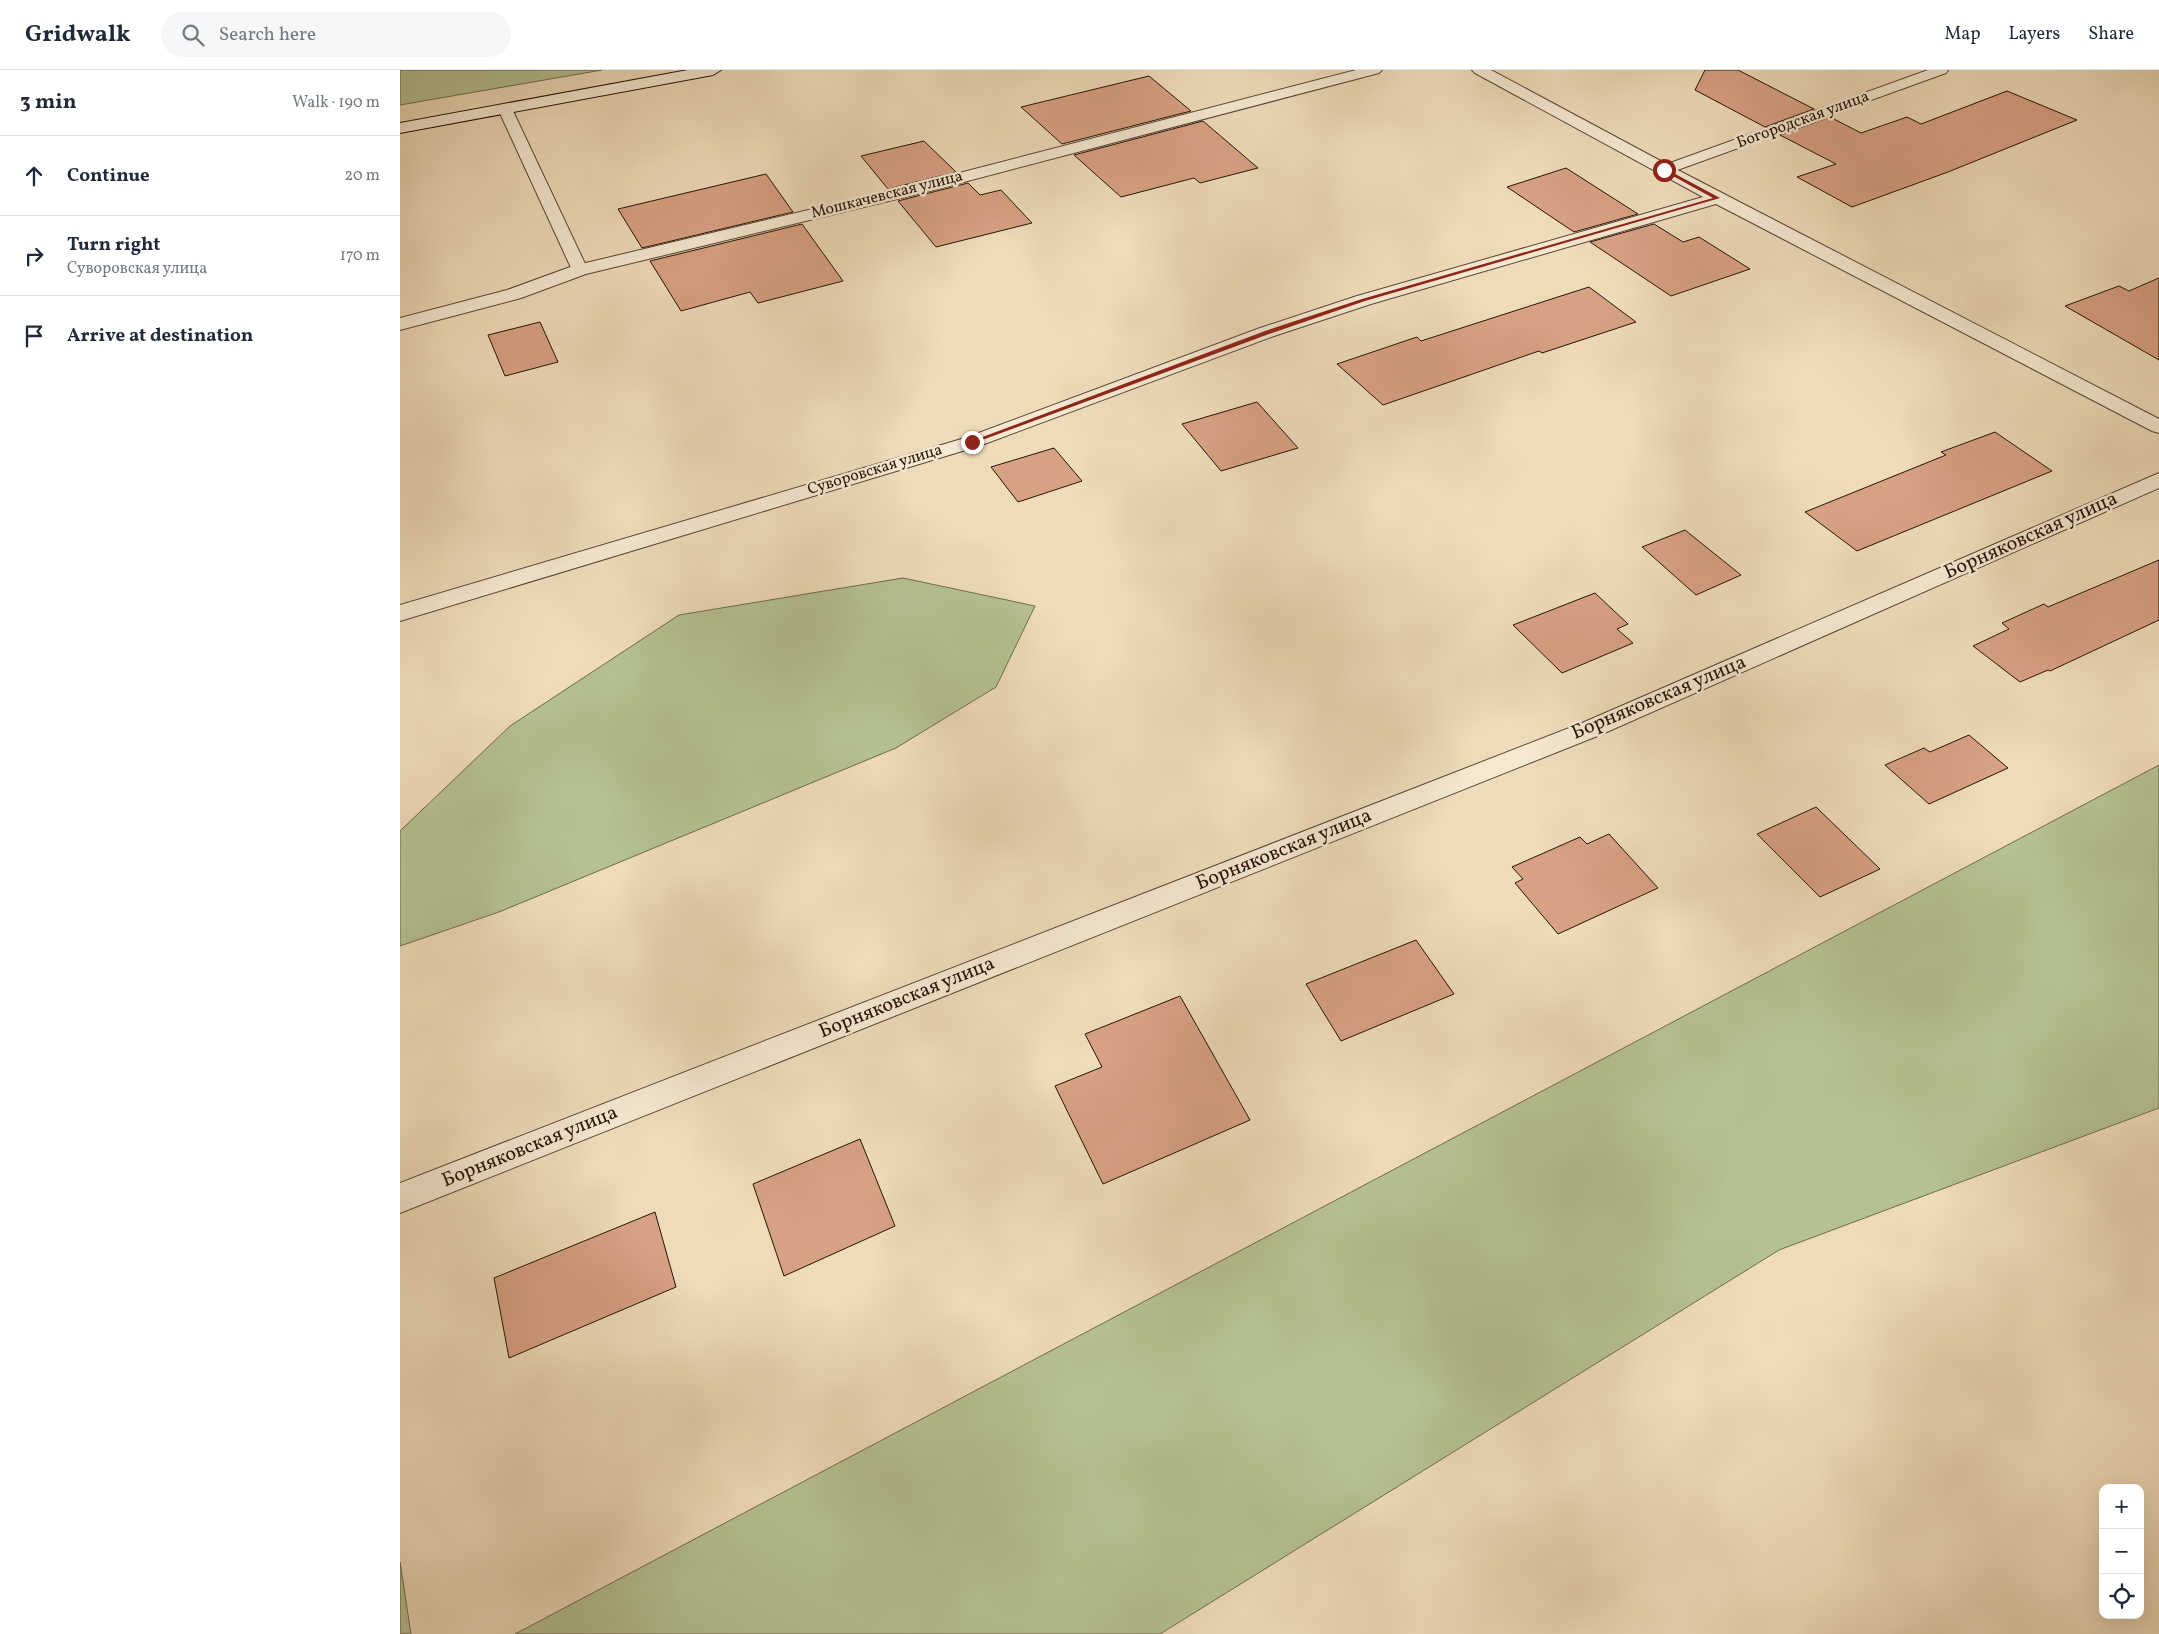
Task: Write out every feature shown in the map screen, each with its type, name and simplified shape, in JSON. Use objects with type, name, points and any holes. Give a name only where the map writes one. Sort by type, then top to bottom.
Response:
[{"type":"street","points":[[400,128],[713,70]]},
{"type":"street","name":"Мошкачевская улица","points":[[400,324],[514,294],[580,270],[926,186],[1374,70]]},
{"type":"street","points":[[1480,70],[1664,170],[2155,421]]},
{"type":"street","name":"Суворовская улица","points":[[400,613],[972,442],[1267,332],[1364,300],[1718,198]]},
{"type":"street","name":"Борняковская улица","points":[[400,1198],[1591,729],[2159,480]]},
{"type":"lane","name":"Богородская улица","points":[[1664,170],[1941,70]]},
{"type":"lane","points":[[505,109],[580,270]]},
{"type":"green space","points":[[400,70],[602,70],[400,105]]},
{"type":"green space","points":[[903,578],[1035,606],[996,687],[896,748],[499,912],[400,946],[400,831],[510,726],[679,615]]},
{"type":"green space","points":[[2159,765],[2159,1108],[1779,1250],[1160,1634],[515,1634]]},
{"type":"green space","points":[[400,1562],[411,1634],[400,1634]]},
{"type":"building","points":[[1705,70],[1738,70],[1814,109],[1765,127],[1695,90]]},
{"type":"building","points":[[1149,76],[1191,111],[1062,144],[1021,107]]},
{"type":"building","points":[[2007,91],[2077,120],[1948,172],[1852,207],[1797,177],[1836,164],[1780,135],[1830,117],[1861,133],[1907,117],[1921,124]]},
{"type":"building","points":[[1203,121],[1258,168],[1200,183],[1194,178],[1121,197],[1074,155]]},
{"type":"building","points":[[924,141],[956,172],[888,189],[861,156]]},
{"type":"building","points":[[1566,168],[1638,214],[1574,232],[1507,187]]},
{"type":"building","points":[[766,174],[793,212],[642,248],[618,209]]},
{"type":"building","points":[[968,183],[980,195],[1001,190],[1032,223],[936,247],[898,201]]},
{"type":"building","points":[[802,224],[843,281],[758,303],[750,292],[681,311],[650,261]]},
{"type":"building","points":[[1654,224],[1683,242],[1699,237],[1750,269],[1671,296],[1590,242]]},
{"type":"building","points":[[2159,278],[2159,360],[2065,306],[2119,286],[2129,291]]},
{"type":"building","points":[[1589,287],[1636,322],[1542,353],[1539,351],[1383,405],[1337,364],[1417,337],[1421,341]]},
{"type":"building","points":[[540,322],[558,362],[505,376],[488,335]]},
{"type":"building","points":[[1257,402],[1298,448],[1221,471],[1182,424]]},
{"type":"building","points":[[1995,432],[2052,471],[1857,551],[1805,512],[1946,455],[1941,452]]},
{"type":"building","points":[[1054,448],[1082,481],[1018,502],[991,467]]},
{"type":"building","points":[[1685,530],[1741,575],[1696,595],[1642,547]]},
{"type":"building","points":[[2159,560],[2159,620],[2050,671],[2048,670],[2020,682],[1973,646],[2009,629],[2002,623],[2044,604],[2048,607]]},
{"type":"building","points":[[1595,593],[1628,624],[1617,629],[1633,643],[1562,673],[1513,625]]},
{"type":"building","points":[[1969,735],[2008,768],[1929,804],[1885,765],[1924,748],[1930,752]]},
{"type":"building","points":[[1816,807],[1880,869],[1820,897],[1757,834]]},
{"type":"building","points":[[1609,834],[1658,888],[1558,934],[1515,883],[1523,879],[1512,867],[1580,837],[1587,844]]},
{"type":"building","points":[[1416,940],[1454,994],[1341,1041],[1306,984]]},
{"type":"building","points":[[1180,996],[1250,1120],[1103,1184],[1055,1086],[1102,1067],[1085,1034]]},
{"type":"building","points":[[860,1139],[895,1226],[784,1276],[753,1184]]},
{"type":"building","points":[[655,1212],[676,1287],[509,1358],[494,1278]]},
{"type":"route","points":[[972,442],[1267,332],[1364,300],[1718,198],[1664,170]]}]
